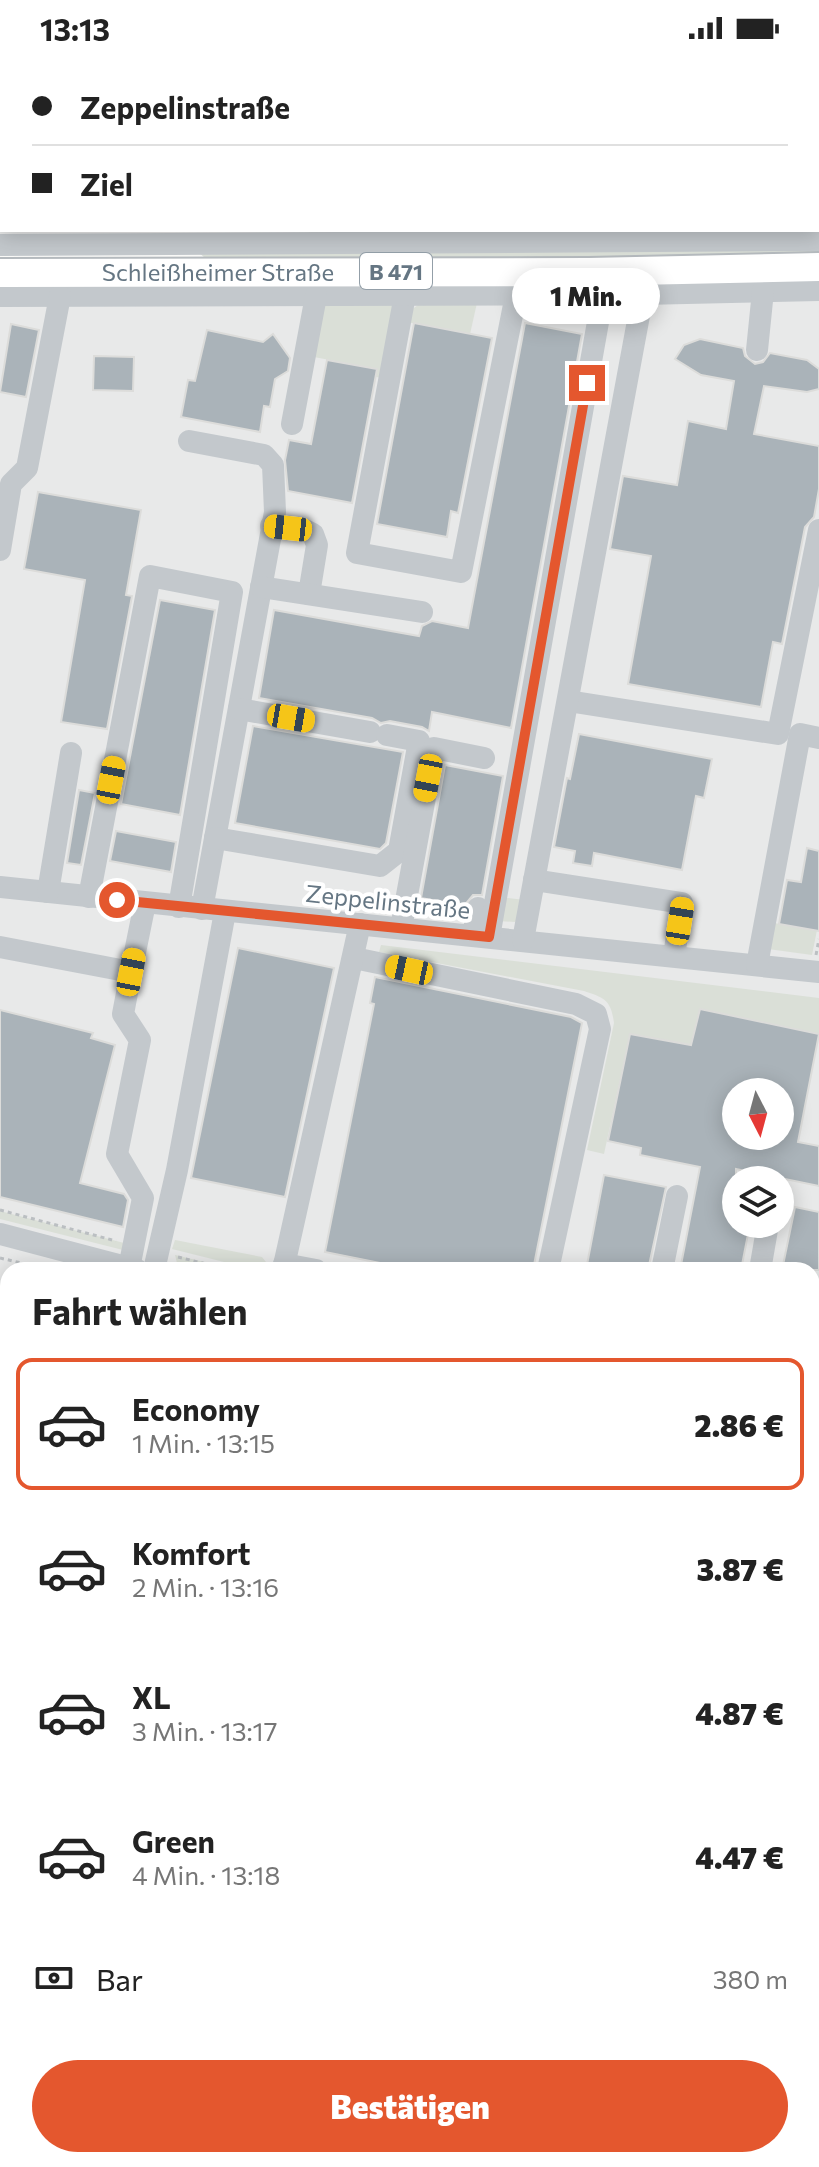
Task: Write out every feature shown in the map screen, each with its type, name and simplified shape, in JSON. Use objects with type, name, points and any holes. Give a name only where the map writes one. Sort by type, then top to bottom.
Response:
[{"type":"main road","name":"Schleißheimer Straße","points":[[0,273],[589,272],[819,267]]},
{"type":"street","name":"Schleißheimer Straße","points":[[0,245],[169,237],[763,235],[819,240]]},
{"type":"street","name":"Schleißheimer Straße","points":[[0,296],[516,295],[819,290]]},
{"type":"street","points":[[757,350],[763,291]]},
{"type":"street","points":[[481,936],[598,322],[599,294]]},
{"type":"street","points":[[523,940],[643,294]]},
{"type":"street","points":[[405,295],[357,553],[461,572],[516,295]]},
{"type":"street","points":[[0,550],[11,484],[27,468],[60,296]]},
{"type":"street","points":[[292,424],[316,296]]},
{"type":"street","points":[[189,441],[264,455],[273,465],[275,512],[202,909]]},
{"type":"street","points":[[271,526],[305,530],[313,534],[317,545],[309,594]]},
{"type":"street","points":[[568,701],[778,734],[819,530]]},
{"type":"street","points":[[89,897],[150,576],[232,592],[179,907]]},
{"type":"street","points":[[261,587],[422,612]]},
{"type":"street","points":[[215,838],[380,866],[399,851],[419,741],[239,709]]},
{"type":"street","points":[[757,965],[800,734],[819,738]]},
{"type":"street","points":[[408,929],[434,748],[484,758]]},
{"type":"street","points":[[48,892],[71,753]]},
{"type":"street","points":[[534,880],[682,903],[674,956]]},
{"type":"street","name":"Zeppelinstraße","points":[[0,887],[819,972]]},
{"type":"street","points":[[408,929],[420,898]]},
{"type":"street","points":[[134,1262],[143,1198],[117,1154],[140,1040],[123,1014],[145,903]]},
{"type":"street","points":[[478,908],[481,936]]},
{"type":"street","points":[[156,1262],[177,1170],[225,912]]},
{"type":"street","points":[[285,1262],[360,924]]},
{"type":"street","points":[[0,947],[131,972]]},
{"type":"street","points":[[354,958],[576,1004],[596,1014],[600,1029],[550,1262]]},
{"type":"street","points":[[664,1262],[677,1196]]},
{"type":"street","points":[[0,1234],[50,1262]]},
{"type":"street","points":[[761,1262],[766,1238]]},
{"type":"path","points":[[0,1258],[50,1262]]},
{"type":"shaded area","points":[[0,232],[819,233],[0,238]]},
{"type":"shaded area","points":[[819,268],[819,1262],[0,1262],[0,269]]},
{"type":"green space","points":[[309,232],[552,232],[309,236]]},
{"type":"green space","points":[[819,248],[819,255],[568,262],[211,263],[198,252]]},
{"type":"green space","points":[[324,303],[397,303],[383,378],[376,377],[377,369],[314,357]]},
{"type":"green space","points":[[421,303],[477,303],[470,334],[406,322],[408,312]]},
{"type":"green space","points":[[501,897],[525,900],[522,917],[515,922],[497,921]]},
{"type":"green space","points":[[436,901],[471,907],[470,912],[459,911],[458,917],[445,916],[446,907],[435,906]]},
{"type":"green space","points":[[774,923],[817,930],[812,955],[768,949]]},
{"type":"green space","points":[[381,945],[819,998],[819,1034],[700,1009],[691,1045],[630,1034],[604,1154],[587,1150],[614,1023],[606,1001],[584,991],[379,952]]},
{"type":"green space","points":[[0,1211],[128,1244],[127,1251],[0,1219]]},
{"type":"green space","points":[[175,1240],[262,1257],[266,1262],[224,1262],[172,1249]]},
{"type":"green space","points":[[175,1255],[204,1262],[177,1262]]},
{"type":"building","points":[[414,323],[492,338],[458,513],[451,511],[447,537],[377,524]]},
{"type":"building","points":[[525,323],[582,334],[511,728],[432,712],[429,731],[422,727],[390,721],[381,723],[372,718],[259,698],[274,610],[419,636],[422,626],[432,621],[468,628]]},
{"type":"building","points":[[11,324],[39,330],[26,397],[0,392]]},
{"type":"building","points":[[207,330],[263,342],[273,334],[290,358],[288,371],[275,379],[270,407],[264,406],[260,432],[181,417],[188,380],[195,381]]},
{"type":"building","points":[[700,339],[743,348],[745,356],[755,364],[763,362],[770,353],[807,360],[819,369],[819,389],[807,392],[764,386],[754,434],[819,446],[819,489],[814,517],[805,527],[782,644],[773,642],[761,707],[628,684],[651,556],[610,549],[623,476],[677,485],[688,421],[726,429],[734,381],[701,375],[675,359],[684,345]]},
{"type":"building","points":[[94,356],[134,357],[133,391],[93,390]]},
{"type":"building","points":[[327,360],[377,369],[352,503],[288,491],[285,460],[289,440],[311,444]]},
{"type":"building","points":[[38,492],[141,510],[126,595],[132,596],[107,729],[61,722],[85,580],[24,569]]},
{"type":"building","points":[[160,600],[215,610],[180,815],[121,804]]},
{"type":"building","points":[[253,726],[403,752],[386,843],[380,849],[235,823]]},
{"type":"building","points":[[579,734],[712,759],[704,798],[696,796],[682,870],[594,853],[592,866],[573,863],[575,851],[554,847]]},
{"type":"building","points":[[445,765],[503,776],[482,895],[473,895],[464,906],[421,898]]},
{"type":"building","points":[[79,790],[95,793],[81,865],[67,863]]},
{"type":"building","points":[[116,831],[176,842],[171,872],[110,861]]},
{"type":"building","points":[[807,848],[819,851],[819,931],[779,924],[787,880],[801,882]]},
{"type":"building","points":[[238,948],[334,968],[285,1197],[191,1178]]},
{"type":"building","points":[[375,977],[571,1017],[582,1023],[535,1262],[375,1262],[325,1252],[374,1004],[370,1003]]},
{"type":"building","points":[[700,1009],[819,1034],[798,1142],[819,1146],[819,1186],[794,1181],[794,1166],[722,1166],[722,1238],[747,1238],[743,1262],[682,1262],[700,1167],[640,1155],[641,1148],[608,1141],[630,1034],[691,1045]]},
{"type":"building","points":[[0,1010],[93,1033],[91,1038],[115,1045],[80,1183],[124,1194],[128,1200],[123,1227],[0,1197]]},
{"type":"building","points":[[604,1175],[666,1187],[650,1262],[588,1262]]},
{"type":"building","points":[[795,1207],[819,1212],[819,1262],[784,1262],[789,1238],[794,1238]]},
{"type":"route","points":[[117,900],[489,937],[587,383]]}]
